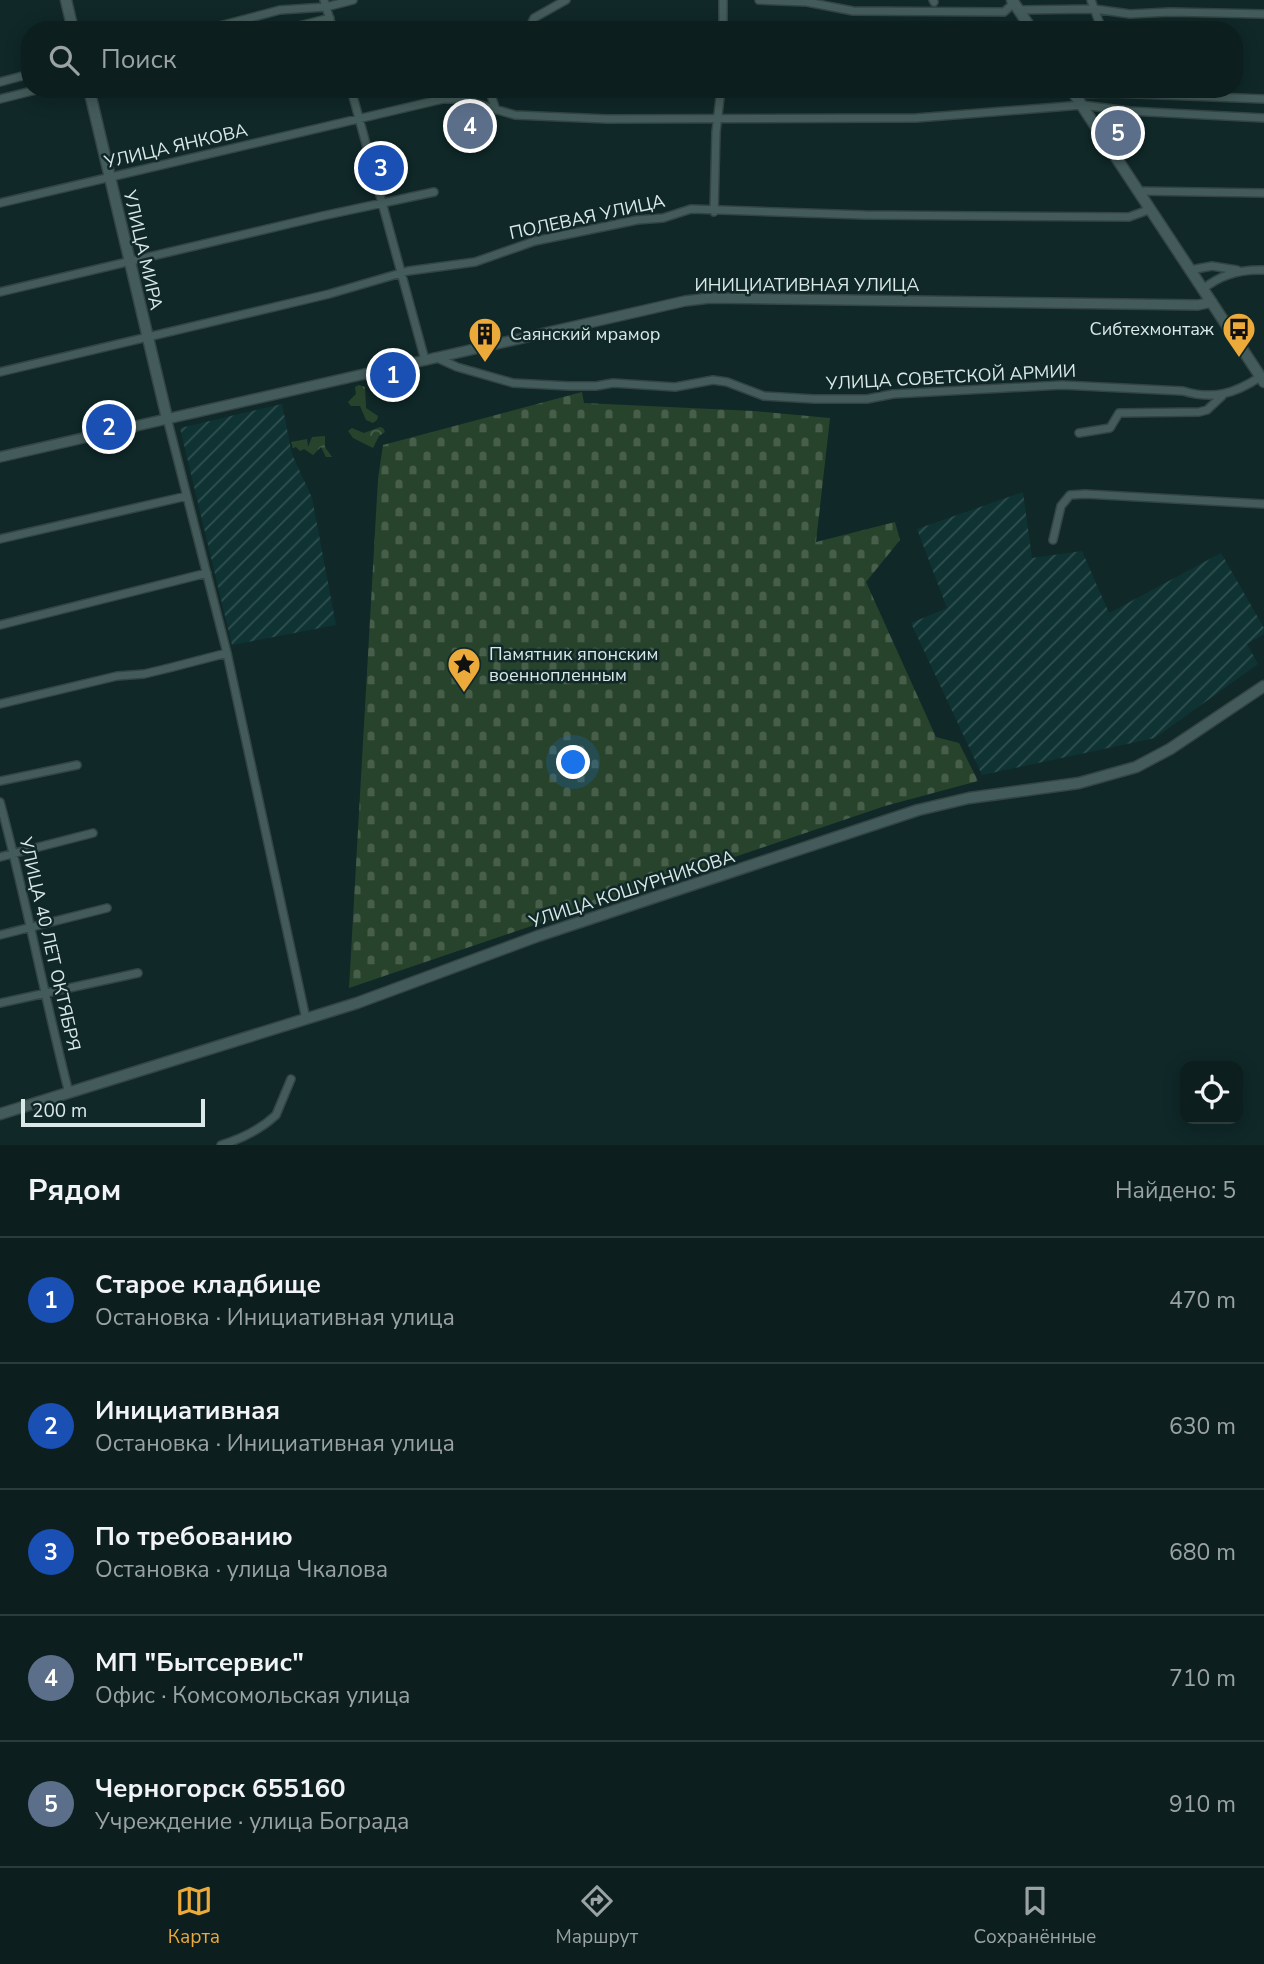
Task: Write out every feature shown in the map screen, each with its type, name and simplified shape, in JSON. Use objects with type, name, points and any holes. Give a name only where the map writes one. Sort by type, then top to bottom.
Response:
[{"type":"main road","points":[[66,0],[72,21]]},
{"type":"main road","points":[[1015,4],[1026,21]]},
{"type":"main road","name":"УЛИЦА МИРА","points":[[91,98],[167,418]]},
{"type":"main road","points":[[1077,98],[1203,289],[1258,364],[1262,380]]},
{"type":"main road","name":"УЛИЦА КОШУРНИКОВА","points":[[0,1114],[306,1019],[538,936],[918,810],[969,798],[1079,783],[1136,767],[1170,749],[1264,685]]},
{"type":"street","points":[[238,21],[280,10],[353,0]]},
{"type":"street","points":[[533,21],[566,0]]},
{"type":"street","points":[[723,0],[723,21]]},
{"type":"street","points":[[759,0],[807,2],[853,11],[1004,12],[1015,4],[1130,14],[1264,13]]},
{"type":"street","points":[[1091,0],[1099,21]]},
{"type":"street","points":[[325,4],[331,21]]},
{"type":"street","points":[[318,21],[330,18]]},
{"type":"street","points":[[0,82],[21,76]]},
{"type":"street","points":[[0,99],[21,94]]},
{"type":"street","points":[[354,98],[425,360]]},
{"type":"street","points":[[492,98],[496,110]]},
{"type":"street","points":[[714,212],[716,132],[720,98]]},
{"type":"street","points":[[1243,98],[1264,99]]},
{"type":"street","name":"УЛИЦА ЯНКОВА","points":[[0,203],[443,99],[456,99]]},
{"type":"street","points":[[456,99],[515,116],[607,119],[916,118],[1082,105],[1156,113],[1264,118]]},
{"type":"street","points":[[1138,191],[1264,193]]},
{"type":"street","points":[[0,292],[434,192]]},
{"type":"street","name":"ПОЛЕВАЯ УЛИЦА","points":[[0,372],[401,275],[408,271],[475,262],[536,241],[636,220],[663,218],[691,209],[714,212],[1129,217],[1151,209]]},
{"type":"street","points":[[1191,270],[1212,266],[1238,271],[1264,271]]},
{"type":"street","points":[[1203,289],[1210,283],[1238,271]]},
{"type":"street","name":"ИНИЦИАТИВНАЯ УЛИЦА","points":[[0,457],[685,301],[710,298],[1198,305],[1212,302]]},
{"type":"street","name":"УЛИЦА СОВЕТСКОЙ АРМИИ","points":[[435,357],[457,367],[513,383],[596,386],[613,383],[675,387],[713,380],[727,382],[764,396],[783,398],[856,400],[893,394],[1062,385],[1183,391],[1200,396],[1223,396]]},
{"type":"street","points":[[1079,433],[1110,428],[1119,413],[1207,410],[1223,396],[1262,380]]},
{"type":"street","points":[[167,418],[227,653],[306,1019]]},
{"type":"street","points":[[1053,540],[1061,506],[1070,495],[1264,504]]},
{"type":"street","points":[[0,539],[187,496]]},
{"type":"street","points":[[0,625],[207,573]]},
{"type":"street","points":[[0,704],[117,676],[144,674],[227,653]]},
{"type":"street","points":[[0,781],[77,765]]},
{"type":"street","name":"УЛИЦА 40 ЛЕТ ОКТЯБРЯ","points":[[0,802],[69,1093]]},
{"type":"street","points":[[0,857],[93,833]]},
{"type":"street","points":[[0,935],[107,908]]},
{"type":"street","points":[[0,1003],[138,973]]},
{"type":"street","points":[[221,1145],[242,1138],[276,1115],[291,1079]]},
{"type":"shaded area","points":[[282,404],[292,454],[312,498],[336,625],[232,645],[180,428]]},
{"type":"shaded area","points":[[1023,492],[1032,558],[1082,551],[1109,613],[1221,553],[1264,628],[1264,634],[1247,644],[1258,664],[1155,738],[982,775],[911,623],[947,608],[917,529]]},
{"type":"green space","points":[[355,387],[365,387],[366,408],[378,416],[373,423],[366,420],[360,406],[351,406],[348,402],[356,394]]},
{"type":"green space","points":[[582,392],[584,403],[754,411],[830,418],[816,542],[895,522],[900,540],[866,582],[936,737],[959,743],[978,781],[885,806],[349,988],[378,479],[383,445]]},
{"type":"green space","points":[[380,427],[385,432],[379,436],[373,448],[353,438],[348,431],[352,428],[364,433]]},
{"type":"green space","points":[[325,436],[325,447],[332,457],[326,457],[321,447],[313,455],[304,449],[300,451],[296,447],[293,448],[291,442],[307,439],[308,447],[312,437]]},
{"type":"place","name":"МП \"Бытсервис\"","points":[[470,126]]},
{"type":"place","name":"Черногорск 655160","points":[[1118,133]]},
{"type":"place","name":"По требованию","points":[[381,168]]},
{"type":"place","name":"Сибтехмонтаж","points":[[1239,359]]},
{"type":"place","name":"Саянский мрамор","points":[[485,364]]},
{"type":"place","name":"Старое кладбище","points":[[393,375]]},
{"type":"place","name":"Инициативная","points":[[109,427]]},
{"type":"place","name":"Памятник японским военнопленным","points":[[464,694]]}]
